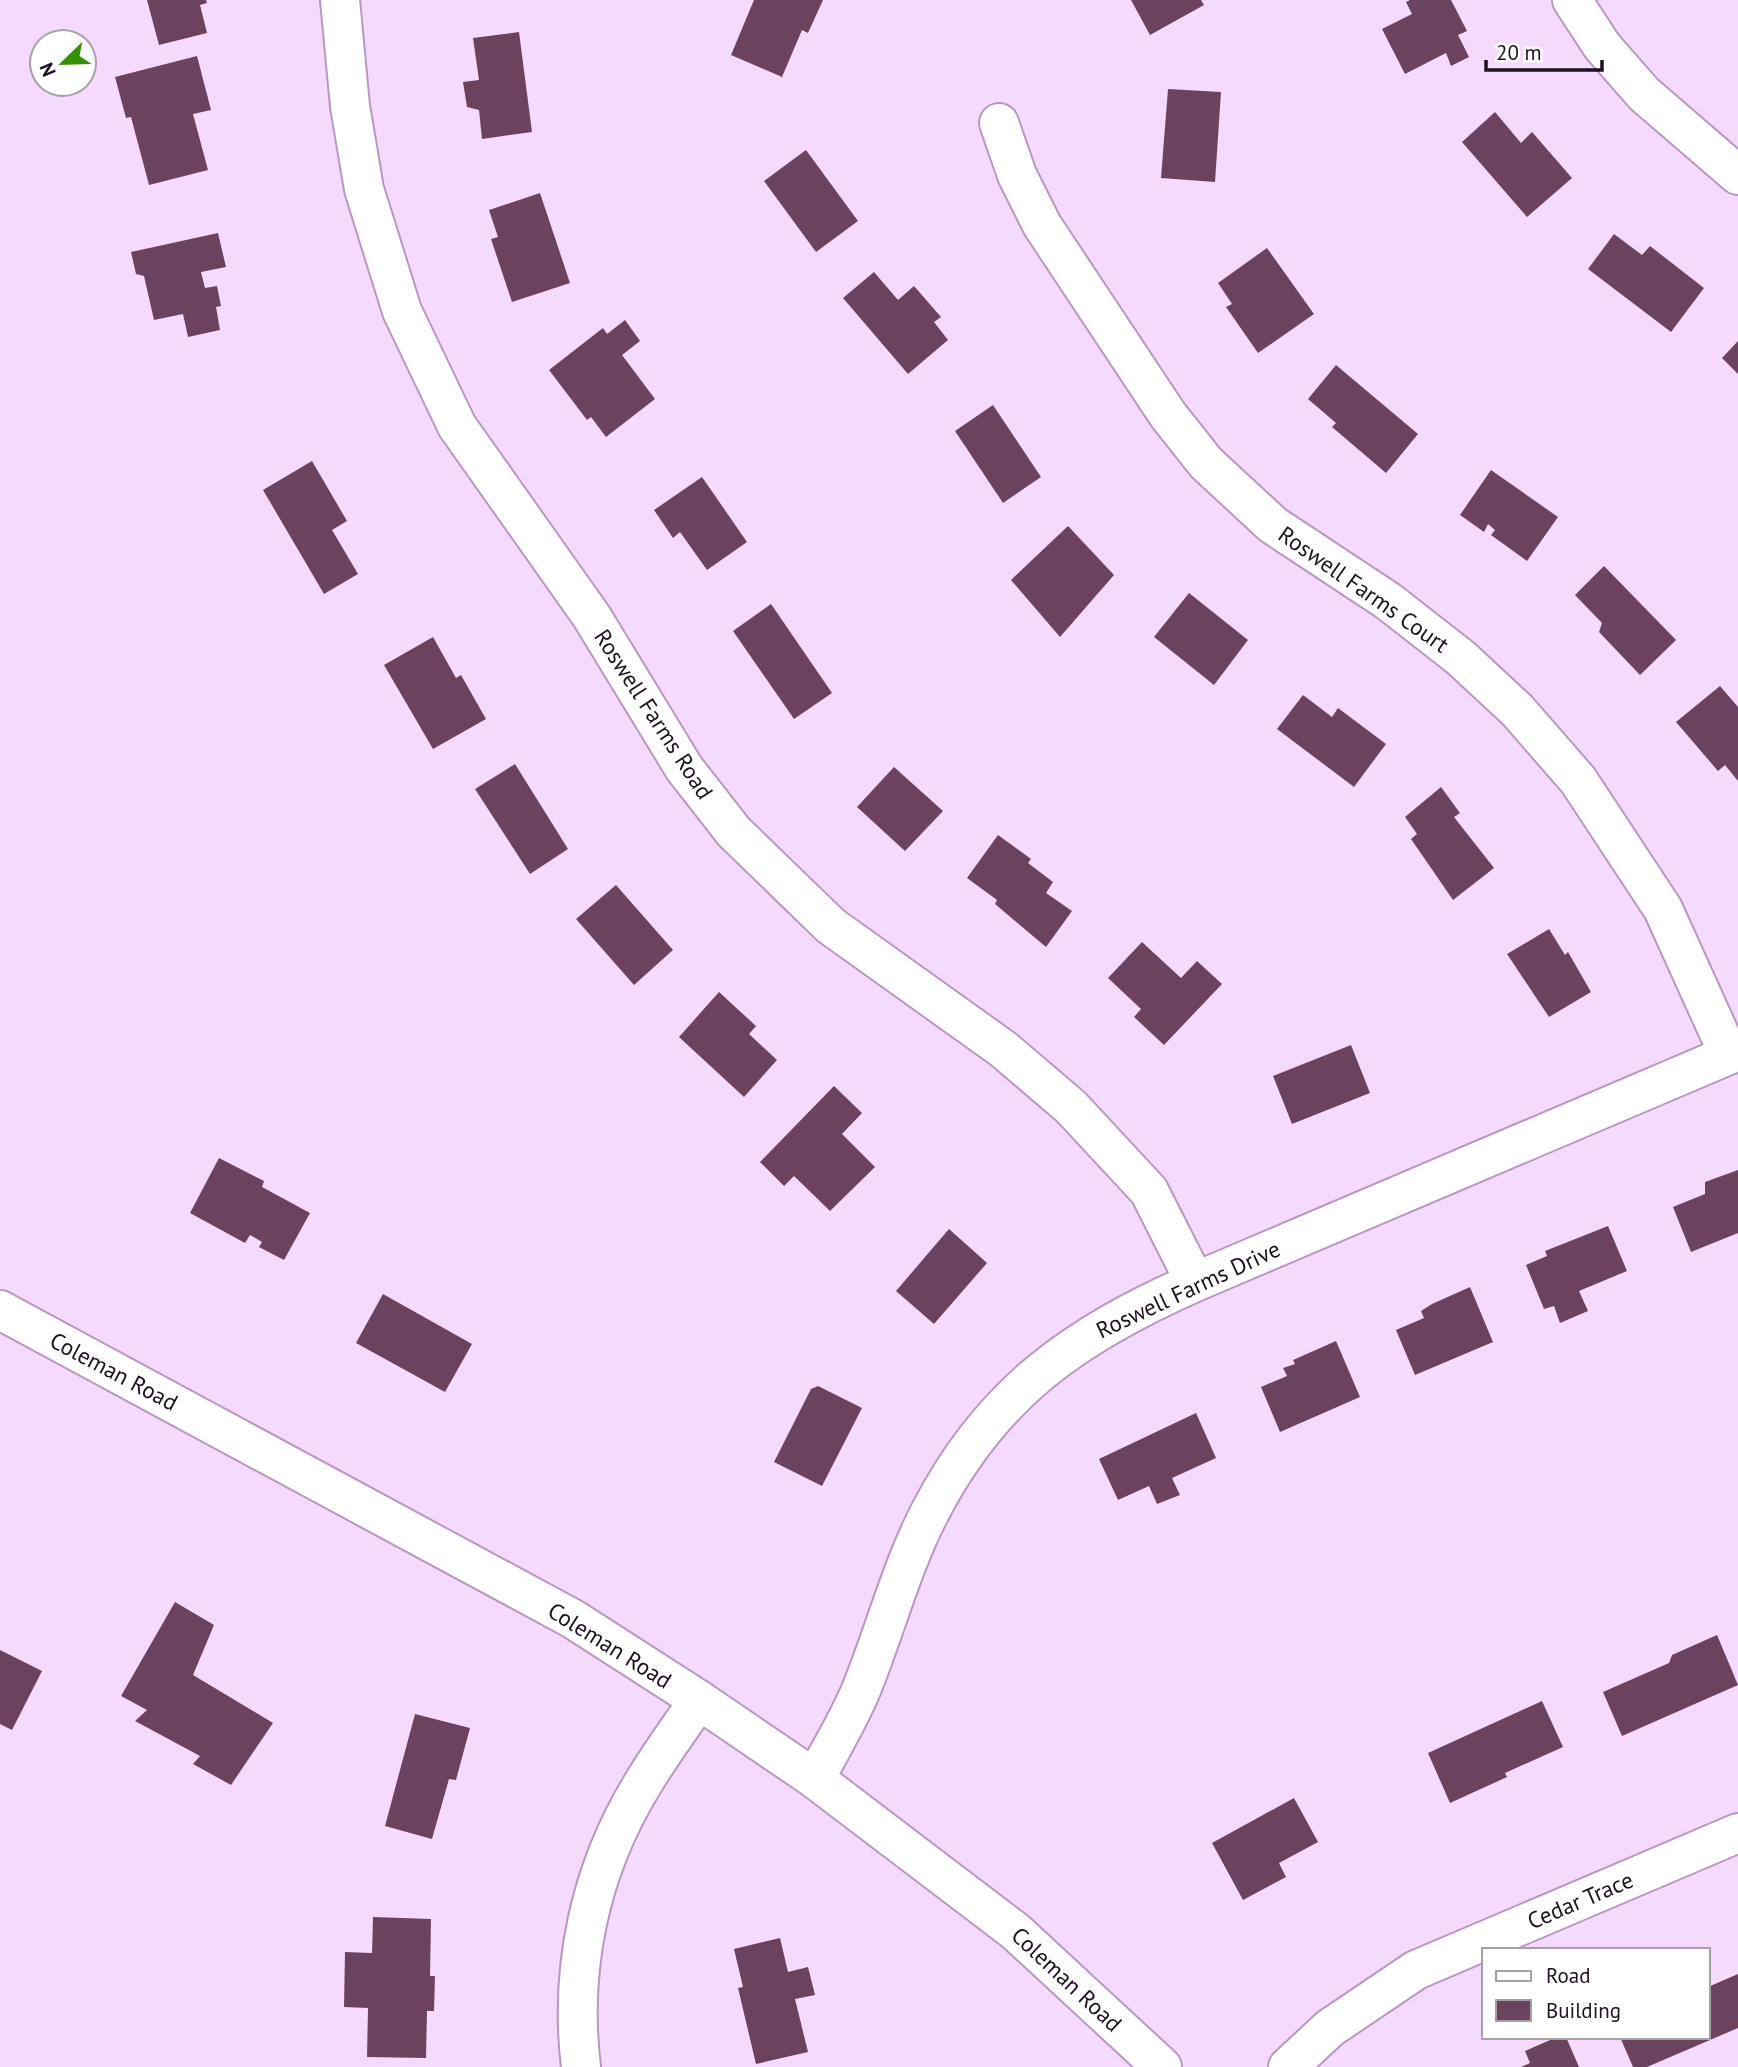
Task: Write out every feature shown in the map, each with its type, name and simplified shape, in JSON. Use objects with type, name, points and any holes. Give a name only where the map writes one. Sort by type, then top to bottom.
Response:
[{"type":"street","name":"Roswell Farms Road","points":[[340,0],[350,106],[364,189],[402,311],[457,426],[592,617],[684,768],[734,832],[831,926],[1003,1049],[1071,1107],[1149,1191],[1195,1282]]},
{"type":"street","points":[[1572,0],[1602,46],[1644,94],[1738,175]]},
{"type":"street","name":"Roswell Farms Court","points":[[999,123],[1017,176],[1041,225],[1168,415],[1206,463],[1273,526],[1388,601],[1461,658],[1517,710],[1578,780],[1663,908],[1733,1053]]},
{"type":"street","name":"Roswell Farms Drive","points":[[815,1779],[860,1693],[929,1513],[979,1434],[1027,1382],[1075,1343],[1128,1311],[1733,1053]]},
{"type":"street","name":"Coleman Road","points":[[0,1310],[573,1619],[699,1700],[815,1779],[1015,1931],[1161,2067]]},
{"type":"street","points":[[581,2067],[576,2025],[577,1972],[586,1920],[604,1863],[641,1786],[699,1700]]},
{"type":"street","name":"Cedar Trace","points":[[1288,2067],[1330,2028],[1416,1970],[1738,1833]]},
{"type":"building","points":[[147,0],[206,0],[207,3],[200,5],[207,33],[159,45]]},
{"type":"building","points":[[754,0],[823,0],[808,33],[802,30],[782,77],[731,55]]},
{"type":"building","points":[[1131,0],[1201,0],[1204,5],[1150,35]]},
{"type":"building","points":[[1451,0],[1467,31],[1458,35],[1469,57],[1451,66],[1446,53],[1405,74],[1382,29],[1412,14],[1406,2]]},
{"type":"building","points":[[519,32],[532,132],[482,139],[479,110],[467,107],[463,82],[479,80],[473,38]]},
{"type":"building","points":[[197,56],[211,110],[193,114],[208,170],[149,185],[131,117],[126,118],[115,77]]},
{"type":"building","points":[[1168,89],[1221,92],[1215,182],[1161,178]]},
{"type":"building","points":[[1495,112],[1521,143],[1532,132],[1572,178],[1527,217],[1462,142]]},
{"type":"building","points":[[806,150],[858,221],[816,252],[764,181]]},
{"type":"building","points":[[540,193],[570,283],[512,302],[491,239],[498,237],[489,210]]},
{"type":"building","points":[[218,233],[226,267],[201,272],[205,288],[217,286],[221,306],[216,307],[220,330],[188,337],[183,314],[154,320],[144,276],[136,274],[131,252]]},
{"type":"building","points":[[1614,234],[1642,255],[1650,246],[1704,288],[1671,332],[1588,269]]},
{"type":"building","points":[[1267,248],[1314,314],[1258,353],[1226,307],[1232,304],[1218,283]]},
{"type":"building","points":[[874,272],[898,300],[914,286],[941,317],[934,322],[948,340],[908,374],[843,298]]},
{"type":"building","points":[[625,320],[640,341],[622,355],[655,399],[606,437],[591,417],[587,420],[549,370],[603,328],[607,334]]},
{"type":"building","points":[[1738,341],[1738,374],[1722,358]]},
{"type":"building","points":[[1336,365],[1418,434],[1386,473],[1332,427],[1336,423],[1308,399]]},
{"type":"building","points":[[993,405],[1041,477],[1003,503],[955,431]]},
{"type":"building","points":[[312,461],[347,521],[332,530],[358,574],[324,594],[263,490]]},
{"type":"building","points":[[1491,470],[1558,517],[1527,561],[1491,535],[1495,530],[1488,524],[1484,532],[1460,515]]},
{"type":"building","points":[[702,477],[747,542],[707,570],[680,532],[673,538],[654,510]]},
{"type":"building","points":[[1068,526],[1114,575],[1060,637],[1011,580]]},
{"type":"building","points":[[1604,566],[1676,640],[1640,675],[1599,632],[1602,623],[1575,595]]},
{"type":"building","points":[[1189,593],[1248,640],[1214,685],[1154,637]]},
{"type":"building","points":[[771,604],[832,693],[794,719],[733,631]]},
{"type":"building","points":[[433,637],[456,678],[461,675],[486,719],[433,749],[384,665]]},
{"type":"building","points":[[1720,686],[1738,707],[1738,781],[1725,765],[1718,771],[1676,722]]},
{"type":"building","points":[[1303,695],[1332,717],[1338,708],[1386,744],[1354,787],[1277,729]]},
{"type":"building","points":[[515,764],[568,849],[530,874],[475,789]]},
{"type":"building","points":[[894,767],[943,811],[905,851],[857,807]]},
{"type":"building","points":[[1441,787],[1460,813],[1454,817],[1494,868],[1453,900],[1411,839],[1417,834],[1405,817]]},
{"type":"building","points":[[998,835],[1031,859],[1028,863],[1053,882],[1046,893],[1072,911],[1046,947],[995,904],[997,900],[967,878]]},
{"type":"building","points":[[616,885],[673,950],[634,985],[576,919]]},
{"type":"building","points":[[1549,929],[1565,955],[1568,952],[1591,992],[1549,1017],[1507,954]]},
{"type":"building","points":[[1142,942],[1181,978],[1197,961],[1222,984],[1164,1045],[1134,1017],[1141,1009],[1108,978]]},
{"type":"building","points":[[719,992],[756,1026],[749,1034],[777,1060],[744,1097],[679,1037]]},
{"type":"building","points":[[1351,1045],[1370,1093],[1292,1124],[1273,1076]]},
{"type":"building","points":[[834,1086],[862,1113],[842,1134],[875,1167],[830,1211],[794,1176],[784,1186],[760,1162]]},
{"type":"building","points":[[219,1158],[264,1181],[262,1187],[310,1213],[284,1260],[259,1247],[262,1242],[250,1235],[245,1243],[190,1213]]},
{"type":"building","points":[[1738,1170],[1738,1233],[1691,1252],[1673,1207],[1705,1194],[1705,1182]]},
{"type":"building","points":[[1608,1226],[1627,1271],[1579,1291],[1588,1311],[1560,1323],[1554,1306],[1544,1309],[1526,1265],[1547,1256],[1545,1251]]},
{"type":"building","points":[[949,1229],[987,1263],[934,1324],[896,1291]]},
{"type":"building","points":[[1470,1287],[1493,1342],[1415,1375],[1396,1330],[1424,1318],[1421,1311],[1432,1304]]},
{"type":"building","points":[[383,1294],[472,1344],[445,1392],[356,1343]]},
{"type":"building","points":[[1336,1341],[1360,1397],[1280,1432],[1261,1387],[1287,1376],[1283,1368],[1295,1364],[1293,1360]]},
{"type":"building","points":[[818,1386],[862,1408],[822,1486],[774,1462],[811,1389]]},
{"type":"building","points":[[1196,1413],[1216,1458],[1172,1478],[1180,1495],[1157,1504],[1149,1486],[1118,1500],[1099,1459]]},
{"type":"building","points":[[175,1602],[214,1625],[193,1675],[273,1723],[231,1785],[193,1764],[200,1756],[135,1721],[147,1710],[121,1696]]},
{"type":"building","points":[[1717,1635],[1738,1685],[1622,1736],[1603,1692],[1669,1663],[1672,1655]]},
{"type":"building","points":[[0,1650],[42,1671],[12,1730],[0,1724]]},
{"type":"building","points":[[1542,1701],[1563,1747],[1505,1773],[1507,1777],[1450,1803],[1428,1753]]},
{"type":"building","points":[[415,1714],[470,1728],[456,1780],[449,1779],[432,1839],[385,1826]]},
{"type":"building","points":[[1294,1798],[1318,1842],[1279,1863],[1286,1877],[1243,1900],[1212,1843]]},
{"type":"building","points":[[373,1917],[431,1919],[430,1976],[435,1976],[434,2011],[427,2011],[426,2058],[367,2057],[368,2008],[344,2007],[345,1952],[372,1953]]},
{"type":"building","points":[[780,1938],[788,1972],[808,1967],[815,1995],[795,1999],[808,2052],[756,2064],[738,1988],[743,1987],[734,1949]]},
{"type":"building","points":[[1738,1974],[1738,2028],[1647,2067],[1633,2067],[1621,2039],[1710,2039],[1710,1986]]},
{"type":"building","points":[[1552,2039],[1567,2039],[1579,2067],[1521,2067],[1530,2063],[1525,2051]]}]
